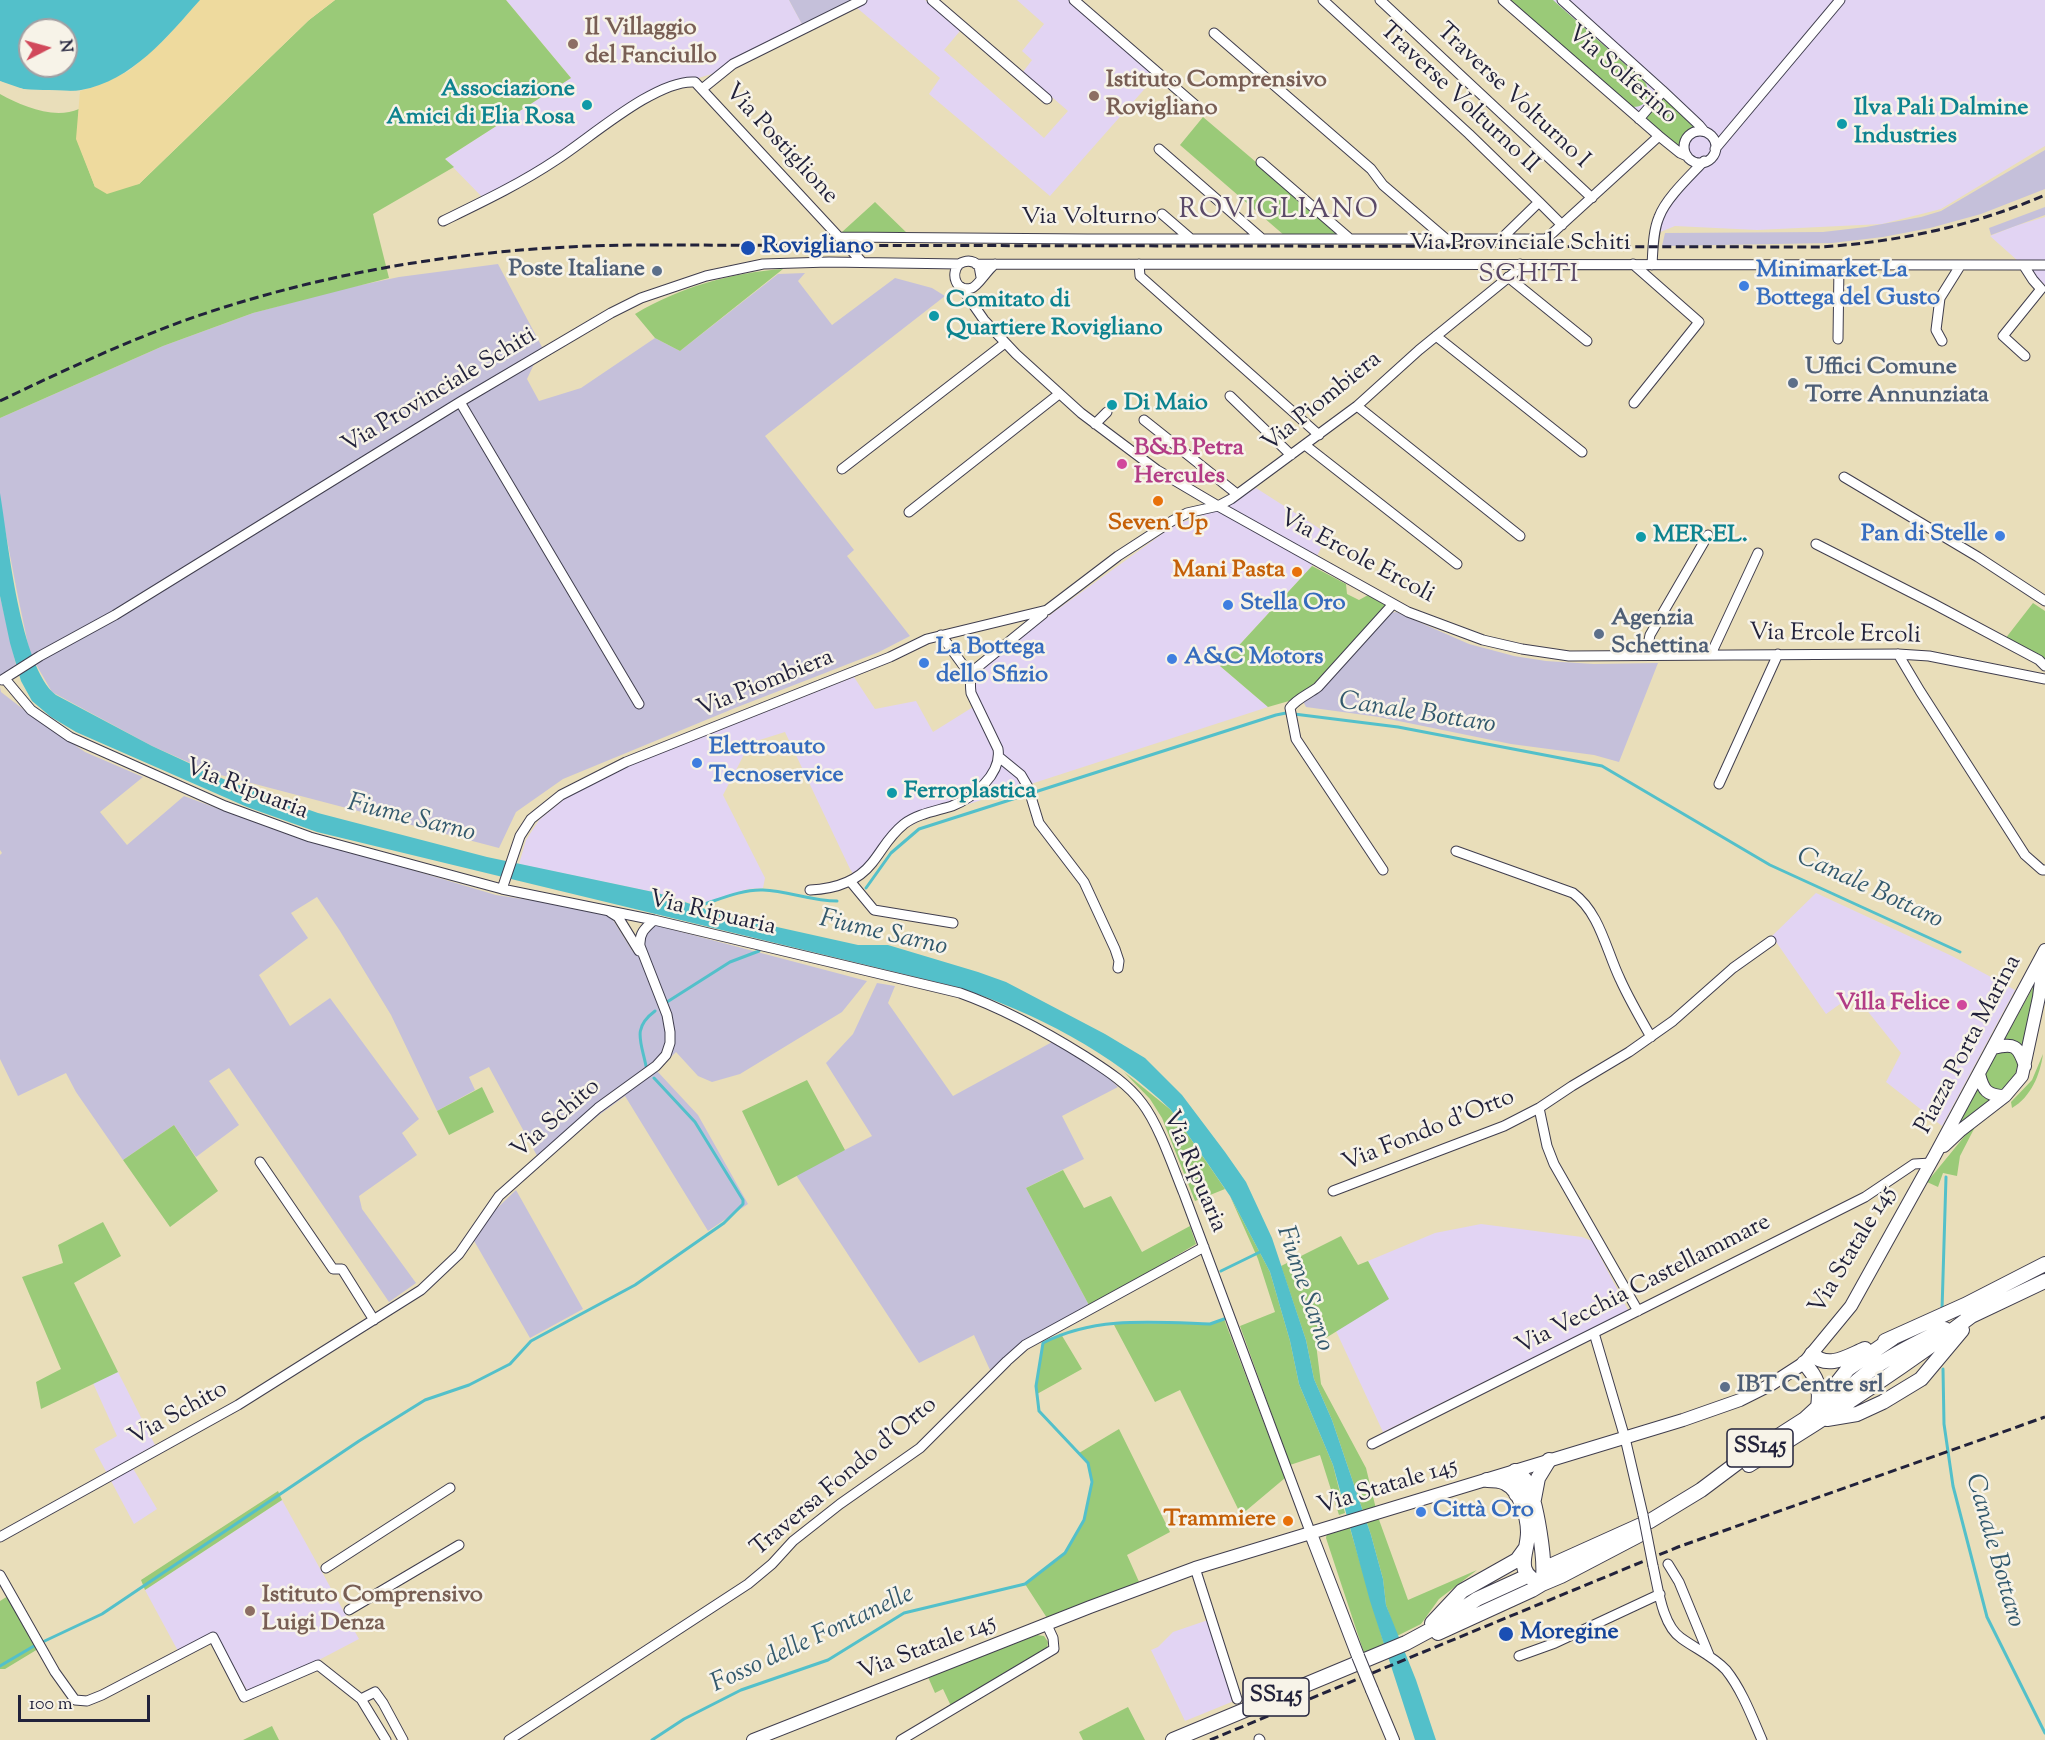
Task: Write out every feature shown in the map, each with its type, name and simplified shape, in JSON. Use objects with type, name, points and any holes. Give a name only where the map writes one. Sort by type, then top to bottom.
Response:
[{"type":"highway","points":[[1821,1413],[1850,1411],[1925,1368],[1969,1310],[2045,1264]]},
{"type":"highway","points":[[1821,1413],[1858,1371],[1912,1339],[2045,1275]]},
{"type":"highway","points":[[2001,1301],[2045,1281]]},
{"type":"highway","points":[[1808,1359],[1823,1362],[1837,1360],[1969,1310],[2045,1288]]},
{"type":"highway","name":"SS145","points":[[1550,1566],[1650,1521],[1701,1490],[1734,1474],[1821,1413],[1834,1385],[1848,1369],[1893,1338]]},
{"type":"highway","points":[[1808,1359],[1819,1386],[1821,1413]]},
{"type":"highway","points":[[1534,1504],[1536,1484],[1549,1460]]},
{"type":"highway","points":[[1515,1472],[1516,1494],[1528,1527],[1523,1563],[1526,1573],[1542,1584]]},
{"type":"highway","points":[[1515,1472],[1526,1481],[1534,1504],[1543,1562],[1542,1584]]},
{"type":"highway","points":[[1487,1480],[1505,1483],[1516,1494]]},
{"type":"highway","points":[[1412,1640],[1443,1631],[1562,1576],[1643,1533],[1672,1509]]},
{"type":"highway","points":[[1412,1640],[1462,1591],[1517,1560],[1525,1549]]},
{"type":"highway","name":"SS145","points":[[1173,1740],[1412,1640],[1477,1599],[1523,1578]]},
{"type":"main road","name":"Piazza Porta Marina","points":[[1933,1159],[2045,950]]},
{"type":"main road","name":"Piazza Porta Marina","points":[[1933,1159],[1961,1130],[2017,1084],[2026,1067],[2045,950]]},
{"type":"main road","points":[[1993,1048],[2010,1045],[2016,1047],[2026,1067]]},
{"type":"main road","points":[[1979,1074],[1983,1089],[1988,1094],[2005,1096]]},
{"type":"main road","name":"Via Statale 145","points":[[753,1740],[1195,1568],[1515,1472],[1740,1400],[1770,1385],[1808,1359],[1851,1306],[1933,1159]]},
{"type":"main road","points":[[1311,1534],[1393,1740]]},
{"type":"street","points":[[702,89],[733,64],[862,0]]},
{"type":"street","points":[[932,0],[1047,99]]},
{"type":"street","points":[[1074,0],[1202,111]]},
{"type":"street","name":"Traverse Volturno II","points":[[1323,0],[1469,134],[1562,225]]},
{"type":"street","name":"Traverse Volturno I","points":[[1380,0],[1592,198]]},
{"type":"street","name":"Via Solferino","points":[[1503,0],[1659,136],[1690,158]]},
{"type":"street","name":"Via Solferino","points":[[1562,0],[1708,134]]},
{"type":"street","points":[[1652,264],[1659,217],[1691,175],[1710,158],[1715,149],[1840,0]]},
{"type":"street","points":[[1214,33],[1371,169],[1383,184],[1446,239]]},
{"type":"street","name":"Via Postiglione","points":[[443,221],[513,186],[558,160],[623,113],[658,92],[695,82],[862,262]]},
{"type":"street","points":[[1639,119],[1663,91]]},
{"type":"street","points":[[1691,175],[1690,158],[1684,147],[1687,138],[1694,132],[1708,134],[1737,123]]},
{"type":"street","points":[[1708,134],[1715,149]]},
{"type":"street","name":"Via Volturno","points":[[839,237],[1546,239],[1659,136]]},
{"type":"street","points":[[1159,149],[1261,238]]},
{"type":"street","points":[[1690,158],[1704,161]]},
{"type":"street","points":[[1261,162],[1350,238]]},
{"type":"street","name":"Traverse Volturno II","points":[[1501,239],[1539,202]]},
{"type":"street","points":[[1162,214],[1191,239]]},
{"type":"street","name":"Via Provinciale Schiti","points":[[2,680],[115,615],[460,402],[611,313],[641,298],[706,276],[755,265],[800,262],[959,264],[967,261],[976,264],[2045,266]]},
{"type":"street","points":[[936,264],[954,276]]},
{"type":"street","points":[[959,264],[954,269],[956,282],[961,287],[972,288],[995,264]]},
{"type":"street","points":[[974,305],[980,270],[976,264]]},
{"type":"street","points":[[1139,264],[1140,276],[1319,435]]},
{"type":"street","name":"Via Piombiera","points":[[971,676],[974,669],[1118,556],[1187,513],[1218,506],[1319,435],[1357,406],[1436,336],[1508,277],[1520,264]]},
{"type":"street","points":[[1633,264],[1699,322],[1634,403]]},
{"type":"street","points":[[1838,339],[1839,265]]},
{"type":"street","points":[[1942,340],[1936,330],[1939,314],[1937,304],[1960,266]]},
{"type":"street","points":[[2024,266],[2041,289],[2003,336],[2025,356]]},
{"type":"street","points":[[1508,277],[1587,341]]},
{"type":"street","name":"Via Ercole Ercoli","points":[[961,287],[984,320],[1005,343],[1059,394],[1157,470],[1408,612],[1483,640],[1522,650],[1569,656],[1711,654],[1929,656],[2045,679]]},
{"type":"street","points":[[1436,336],[1582,452]]},
{"type":"street","points":[[842,469],[1005,343]]},
{"type":"street","points":[[909,512],[1059,394]]},
{"type":"street","points":[[1230,396],[1291,455]]},
{"type":"street","points":[[460,402],[639,704]]},
{"type":"street","points":[[1357,406],[1520,536]]},
{"type":"street","points":[[1095,424],[1107,412]]},
{"type":"street","points":[[1144,420],[1237,494]]},
{"type":"street","points":[[1305,445],[1457,564]]},
{"type":"street","points":[[1844,477],[1978,557],[2045,601]]},
{"type":"street","points":[[1646,655],[1650,635],[1708,535]]},
{"type":"street","points":[[1816,544],[2039,660],[2045,666]]},
{"type":"street","points":[[1711,654],[1758,553]]},
{"type":"street","points":[[1383,870],[1296,739],[1290,708],[1294,702],[1318,687],[1393,604]]},
{"type":"street","name":"Via Piombiera","points":[[502,889],[520,836],[531,819],[561,795],[593,777],[941,635],[1038,614],[1047,610]]},
{"type":"street","points":[[810,890],[823,889],[850,881],[861,874],[882,846],[905,823],[962,801],[993,774],[999,757],[998,749],[971,693],[971,676],[941,635]]},
{"type":"street","points":[[1719,784],[1778,654]]},
{"type":"street","points":[[1898,654],[2025,855],[2045,870]]},
{"type":"street","name":"Via Ripuaria","points":[[2,680],[32,710],[70,737],[225,806],[310,837],[502,889],[654,920],[960,993],[985,1002],[1038,1028],[1119,1078],[1143,1103],[1163,1142],[1311,1534]]},
{"type":"street","points":[[999,757],[1022,775],[1039,823],[1088,889],[1115,949],[1119,961],[1118,968]]},
{"type":"street","points":[[1456,851],[1573,893],[1583,901],[1592,914],[1620,980],[1651,1037]]},
{"type":"street","points":[[850,881],[874,910],[953,922]]},
{"type":"street","name":"Via Schito","points":[[0,1537],[238,1405],[421,1290],[459,1254],[499,1196],[598,1108],[656,1066],[666,1055],[670,1043],[667,1015],[642,955],[618,917],[607,910]]},
{"type":"street","points":[[642,955],[640,936],[654,920]]},
{"type":"street","name":"Via Fondo d'Orto","points":[[1333,1191],[1504,1126],[1539,1108],[1651,1037],[1673,1021],[1733,968],[1771,941]]},
{"type":"street","name":"Via Fondo d'Orto","points":[[1539,1108],[1547,1146],[1554,1164],[1638,1311]]},
{"type":"street","name":"Via Vecchia Castellammare","points":[[1372,1444],[1865,1197],[1914,1164],[1933,1159]]},
{"type":"street","points":[[260,1162],[333,1269],[342,1269],[374,1320]]},
{"type":"street","name":"Traversa Fondo d'Orto","points":[[509,1740],[748,1584],[772,1564],[793,1541],[840,1504],[920,1448],[1007,1360],[1025,1345],[1204,1247]]},
{"type":"street","points":[[1594,1333],[1625,1438],[1659,1594],[1667,1620],[1675,1633],[1708,1655],[1731,1677],[1762,1740]]},
{"type":"street","points":[[326,1568],[450,1488]]},
{"type":"street","points":[[349,1610],[459,1545]]},
{"type":"street","points":[[1668,1563],[1688,1601],[1708,1655]]},
{"type":"street","points":[[1195,1568],[1237,1699]]},
{"type":"street","points":[[0,1575],[55,1672],[75,1700],[87,1701],[102,1695],[213,1637],[244,1697],[318,1665],[361,1699],[386,1740]]},
{"type":"street","points":[[1519,1656],[1555,1643],[1659,1594]]},
{"type":"street","points":[[901,1740],[1054,1649],[1053,1638],[1047,1625]]},
{"type":"street","points":[[361,1699],[375,1692],[403,1740]]},
{"type":"shaded area","points":[[506,0],[789,0],[803,26],[715,73],[662,89],[556,157],[483,198],[445,159],[571,78]]},
{"type":"shaded area","points":[[789,0],[854,0],[803,26]]},
{"type":"shaded area","name":"Istituto Comprensivo Rovigliano","points":[[854,0],[925,0],[960,31],[944,50],[1044,138],[1068,111],[1023,72],[1032,60],[1022,51],[1044,24],[1017,0],[1069,0],[1156,76],[1050,196],[929,94],[940,78],[850,2]]},
{"type":"shaded area","points":[[1510,0],[2045,0],[2045,146],[1941,209],[1882,224],[1757,230],[1675,226],[1658,233],[1668,208],[1703,167]]},
{"type":"shaded area","points":[[2045,150],[2045,189],[1981,214],[1930,228],[1832,243],[1662,246],[1665,233],[1823,232],[1921,217],[1941,211]]},
{"type":"shaded area","points":[[2045,207],[2045,215],[1991,235],[1989,228]]},
{"type":"shaded area","points":[[2045,217],[2045,285],[1990,236]]},
{"type":"shaded area","points":[[498,264],[542,347],[527,379],[539,401],[581,388],[655,338],[680,351],[778,274],[805,273],[798,281],[832,325],[895,278],[932,288],[945,296],[765,436],[854,550],[847,556],[910,636],[879,652],[563,779],[516,812],[499,848],[213,773],[152,746],[52,692],[30,654],[0,503],[0,418],[163,346],[253,313],[342,289],[399,277]]},
{"type":"shaded area","points":[[1256,488],[1328,534],[1312,566],[1220,666],[1268,707],[923,819],[905,829],[891,842],[880,859],[859,882],[850,869],[785,732],[750,743],[723,795],[765,878],[763,888],[748,889],[696,905],[658,893],[519,864],[526,840],[539,820],[568,796],[606,775],[854,677],[875,709],[916,701],[933,732],[973,707],[974,680],[983,668],[1054,612],[1169,529],[1230,504]]},
{"type":"shaded area","points":[[0,596],[16,665],[0,676]]},
{"type":"shaded area","points":[[1396,612],[1469,644],[1514,656],[1594,664],[1658,663],[1619,762],[1594,755],[1511,744],[1379,717],[1306,707],[1303,701],[1390,613]]},
{"type":"shaded area","points":[[0,687],[1,692],[32,716],[85,752],[143,777],[100,812],[127,845],[184,796],[265,826],[496,895],[604,914],[613,920],[633,952],[646,950],[644,938],[655,925],[867,981],[842,1012],[740,1074],[712,1082],[698,1076],[676,1052],[657,1071],[698,1115],[748,1204],[708,1231],[625,1096],[541,1163],[489,1067],[469,1077],[475,1090],[437,1111],[391,1015],[317,897],[291,913],[308,938],[259,975],[290,1026],[330,998],[419,1119],[402,1133],[417,1155],[359,1196],[362,1209],[416,1283],[389,1302],[229,1068],[209,1081],[239,1125],[196,1157],[174,1125],[123,1160],[76,1092],[66,1073],[18,1096],[0,1059],[0,855],[2,853],[0,850]]},
{"type":"shaded area","points":[[1816,893],[1952,956],[2015,990],[1942,1126],[1886,1082],[1901,1053],[1854,994],[1826,1014],[1772,936]]},
{"type":"shaded area","points":[[877,983],[895,986],[888,1003],[953,1096],[1054,1041],[1107,1076],[1118,1087],[1062,1116],[1084,1159],[1026,1188],[1090,1307],[1011,1352],[990,1370],[974,1335],[919,1363],[796,1175],[872,1136],[826,1063],[853,1034]]},
{"type":"shaded area","points":[[516,1190],[583,1309],[530,1338],[473,1239],[488,1217]]},
{"type":"shaded area","points":[[1481,1224],[1582,1237],[1592,1241],[1628,1310],[1383,1432],[1336,1331],[1388,1299],[1368,1261],[1435,1233]]},
{"type":"shaded area","points":[[118,1372],[155,1445],[128,1460],[157,1509],[134,1524],[94,1449],[117,1436],[93,1383]]},
{"type":"shaded area","name":"Istituto Comprensivo Luigi Denza","points":[[282,1500],[359,1639],[248,1692],[215,1633],[178,1651],[145,1590]]},
{"type":"shaded area","points":[[1208,1620],[1234,1701],[1185,1721],[1151,1650],[1158,1647],[1173,1632]]},
{"type":"green space","points":[[335,0],[506,0],[571,78],[445,159],[454,167],[373,214],[389,278],[253,313],[163,346],[0,418],[0,94],[38,110],[59,113],[79,109],[77,139],[95,187],[139,184],[309,20]]},
{"type":"green space","points":[[1510,0],[1553,0],[1645,82],[1648,95],[1645,102],[1633,107]]},
{"type":"green space","points":[[1663,91],[1699,131],[1690,134],[1686,140],[1687,156],[1639,119]]},
{"type":"green space","points":[[1203,117],[1343,236],[1285,236],[1180,145]]},
{"type":"green space","points":[[875,202],[909,235],[848,235],[842,232]]},
{"type":"green space","points":[[783,269],[680,351],[655,338],[635,314],[670,296],[706,283],[744,274]]},
{"type":"green space","points":[[1312,566],[1346,584],[1347,594],[1359,600],[1368,595],[1385,605],[1385,609],[1315,686],[1289,701],[1268,707],[1220,666]]},
{"type":"green space","points":[[2033,603],[2045,611],[2045,662],[2005,639]]},
{"type":"green space","points":[[2037,980],[2025,1052],[2004,1040]]},
{"type":"green space","points":[[2008,1049],[2019,1057],[2015,1076],[2004,1089],[1989,1090],[1985,1075],[1997,1053]]},
{"type":"green space","points":[[2043,1054],[2034,1085],[2012,1108],[2011,1102],[2032,1080]]},
{"type":"green space","points":[[1124,1072],[1171,1110],[1225,1189],[1195,1201],[1162,1118],[1150,1099]]},
{"type":"green space","points":[[807,1080],[845,1150],[778,1186],[742,1111]]},
{"type":"green space","points":[[482,1087],[494,1112],[449,1135],[437,1111]]},
{"type":"green space","points":[[1977,1089],[1984,1097],[1994,1100],[1954,1131]]},
{"type":"green space","points":[[174,1125],[218,1191],[170,1227],[123,1160]]},
{"type":"green space","points":[[1975,1127],[1960,1156],[1957,1176],[1943,1173],[1938,1187],[1927,1182],[1968,1132]]},
{"type":"green space","points":[[1063,1170],[1084,1208],[1111,1196],[1142,1252],[1190,1226],[1196,1244],[1090,1307],[1026,1188]]},
{"type":"green space","points":[[1230,1196],[1270,1272],[1290,1341],[1299,1384],[1333,1465],[1345,1513],[1339,1515],[1320,1455],[1290,1465],[1240,1326],[1275,1312],[1258,1259]]},
{"type":"green space","points":[[103,1222],[121,1256],[74,1283],[118,1372],[41,1409],[36,1382],[61,1369],[22,1277],[63,1263],[58,1245]]},
{"type":"green space","points":[[1341,1236],[1358,1265],[1368,1261],[1389,1299],[1316,1344],[1321,1384],[1366,1468],[1378,1517],[1408,1600],[1477,1570],[1439,1599],[1421,1624],[1397,1636],[1386,1605],[1383,1579],[1371,1535],[1332,1420],[1314,1379],[1306,1340],[1281,1266]]},
{"type":"green space","points":[[1224,1319],[1285,1478],[1241,1515],[1180,1390],[1155,1402],[1113,1323],[1210,1324]]},
{"type":"green space","points":[[1061,1334],[1082,1369],[1037,1394],[1036,1386],[1043,1343]]},
{"type":"green space","points":[[1119,1429],[1170,1532],[1127,1555],[1140,1584],[1047,1618],[1025,1584],[1065,1553],[1084,1520],[1092,1482],[1088,1463],[1079,1453]]},
{"type":"green space","points":[[278,1491],[282,1500],[145,1590],[141,1580]]},
{"type":"green space","points":[[1349,1525],[1384,1644],[1364,1653],[1326,1538],[1327,1533]]},
{"type":"green space","points":[[8,1596],[38,1649],[5,1669],[0,1669],[0,1601]]},
{"type":"green space","points":[[1037,1635],[1044,1636],[1048,1642],[1047,1648],[951,1706],[943,1689],[935,1693],[928,1677]]},
{"type":"green space","points":[[1128,1707],[1145,1740],[1083,1740],[1079,1732]]},
{"type":"green space","points":[[272,1726],[279,1740],[243,1740]]},
{"type":"sand","points":[[200,0],[335,0],[309,20],[139,184],[107,194],[95,187],[76,139],[80,91],[129,71],[166,38]]},
{"type":"water","points":[[0,0],[200,0],[148,55],[117,77],[99,85],[77,91],[37,90],[0,81]]},
{"type":"water","name":"Fiume Sarno","points":[[0,493],[12,570],[25,631],[33,658],[44,680],[56,695],[152,746],[230,782],[318,813],[487,857],[658,893],[723,915],[858,945],[888,945],[978,972],[1006,982],[1105,1034],[1145,1058],[1182,1095],[1225,1152],[1246,1182],[1272,1238],[1306,1340],[1314,1379],[1332,1420],[1371,1535],[1383,1579],[1386,1605],[1416,1680],[1436,1740],[1415,1740],[1370,1601],[1333,1465],[1299,1384],[1290,1341],[1270,1272],[1230,1196],[1171,1110],[1148,1089],[1098,1052],[1071,1036],[1015,1009],[957,987],[317,832],[247,807],[76,732],[51,717],[32,701],[21,681],[0,596]]},
{"type":"pier","points":[[0,81],[26,90],[80,91],[80,94],[25,93],[2,86]]},
{"type":"waterway","name":"Canale Bottaro","points":[[866,888],[891,853],[919,829],[1286,713],[1398,727],[1602,766],[1770,865],[1960,952]]},
{"type":"waterway","name":"Canale Bottaro","points":[[695,907],[737,893],[755,890],[837,901]]},
{"type":"waterway","points":[[667,1002],[730,962],[759,951]]},
{"type":"waterway","points":[[646,1066],[640,1036],[641,1029],[643,1023],[655,1011]]},
{"type":"waterway","points":[[0,1666],[34,1646],[102,1614],[359,1441],[425,1400],[469,1385],[510,1364],[531,1341],[635,1285],[724,1223],[743,1204],[743,1200],[695,1122],[654,1078]]},
{"type":"waterway","name":"Canale Bottaro","points":[[1942,1310],[1946,1177]]},
{"type":"waterway","name":"Fosso delle Fontanelle","points":[[1221,1271],[1262,1251]]},
{"type":"waterway","name":"Fosso delle Fontanelle","points":[[652,1740],[684,1719],[741,1690],[828,1660],[904,1613],[1025,1584],[1065,1553],[1084,1520],[1092,1482],[1088,1463],[1039,1411],[1036,1386],[1043,1343],[1083,1328],[1104,1325],[1146,1322],[1210,1324],[1224,1319]]},
{"type":"waterway","name":"Canale Bottaro","points":[[1943,1369],[1944,1424],[1953,1486],[1987,1617],[2045,1733]]},
{"type":"railway","points":[[0,401],[137,339],[238,303],[351,274],[408,264],[522,250],[638,245],[1820,247],[1878,241],[1935,231],[1990,216],[2045,195]]},
{"type":"railway","points":[[1210,1740],[1678,1547],[2045,1417]]},
{"type":"place","name":"Il Villaggio del Fanciullo","points":[[573,44]]},
{"type":"place","name":"Istituto Comprensivo Rovigliano","points":[[1094,96]]},
{"type":"place","name":"Associazione Amici di Elia Rosa","points":[[587,105]]},
{"type":"place","name":"Ilva Pali Dalmine Industries","points":[[1842,124]]},
{"type":"place","name":"Rovigliano","points":[[748,248]]},
{"type":"place","name":"Poste Italiane","points":[[657,271]]},
{"type":"place","name":"Minimarket La Bottega del Gusto","points":[[1744,286]]},
{"type":"place","name":"Comitato di Quartiere Rovigliano","points":[[934,316]]},
{"type":"place","name":"Uffici Comune Torre Annunziata","points":[[1793,383]]},
{"type":"place","name":"Di Maio","points":[[1112,405]]},
{"type":"place","name":"B&B Petra Hercules","points":[[1122,464]]},
{"type":"place","name":"Seven Up","points":[[1158,501]]},
{"type":"place","name":"Pan di Stelle","points":[[2000,536]]},
{"type":"place","name":"MER.EL.","points":[[1641,537]]},
{"type":"place","name":"Mani Pasta","points":[[1297,572]]},
{"type":"place","name":"Stella Oro","points":[[1228,605]]},
{"type":"place","name":"Agenzia Schettina","points":[[1599,634]]},
{"type":"place","name":"A&C Motors","points":[[1172,659]]},
{"type":"place","name":"La Bottega dello Sfizio","points":[[924,663]]},
{"type":"place","name":"Elettroauto Tecnoservice","points":[[697,763]]},
{"type":"place","name":"Ferroplastica","points":[[892,793]]},
{"type":"place","name":"Villa Felice","points":[[1962,1005]]},
{"type":"place","name":"IBT Centre srl","points":[[1725,1387]]},
{"type":"place","name":"Città Oro","points":[[1421,1512]]},
{"type":"place","name":"Trammiere","points":[[1288,1521]]},
{"type":"place","name":"Istituto Comprensivo Luigi Denza","points":[[250,1611]]},
{"type":"place","name":"Moregine","points":[[1506,1634]]},
{"type":"district","name":"ROVIGLIANO","points":[[1279,212]]},
{"type":"district","name":"SCHITI","points":[[1529,277]]}]
